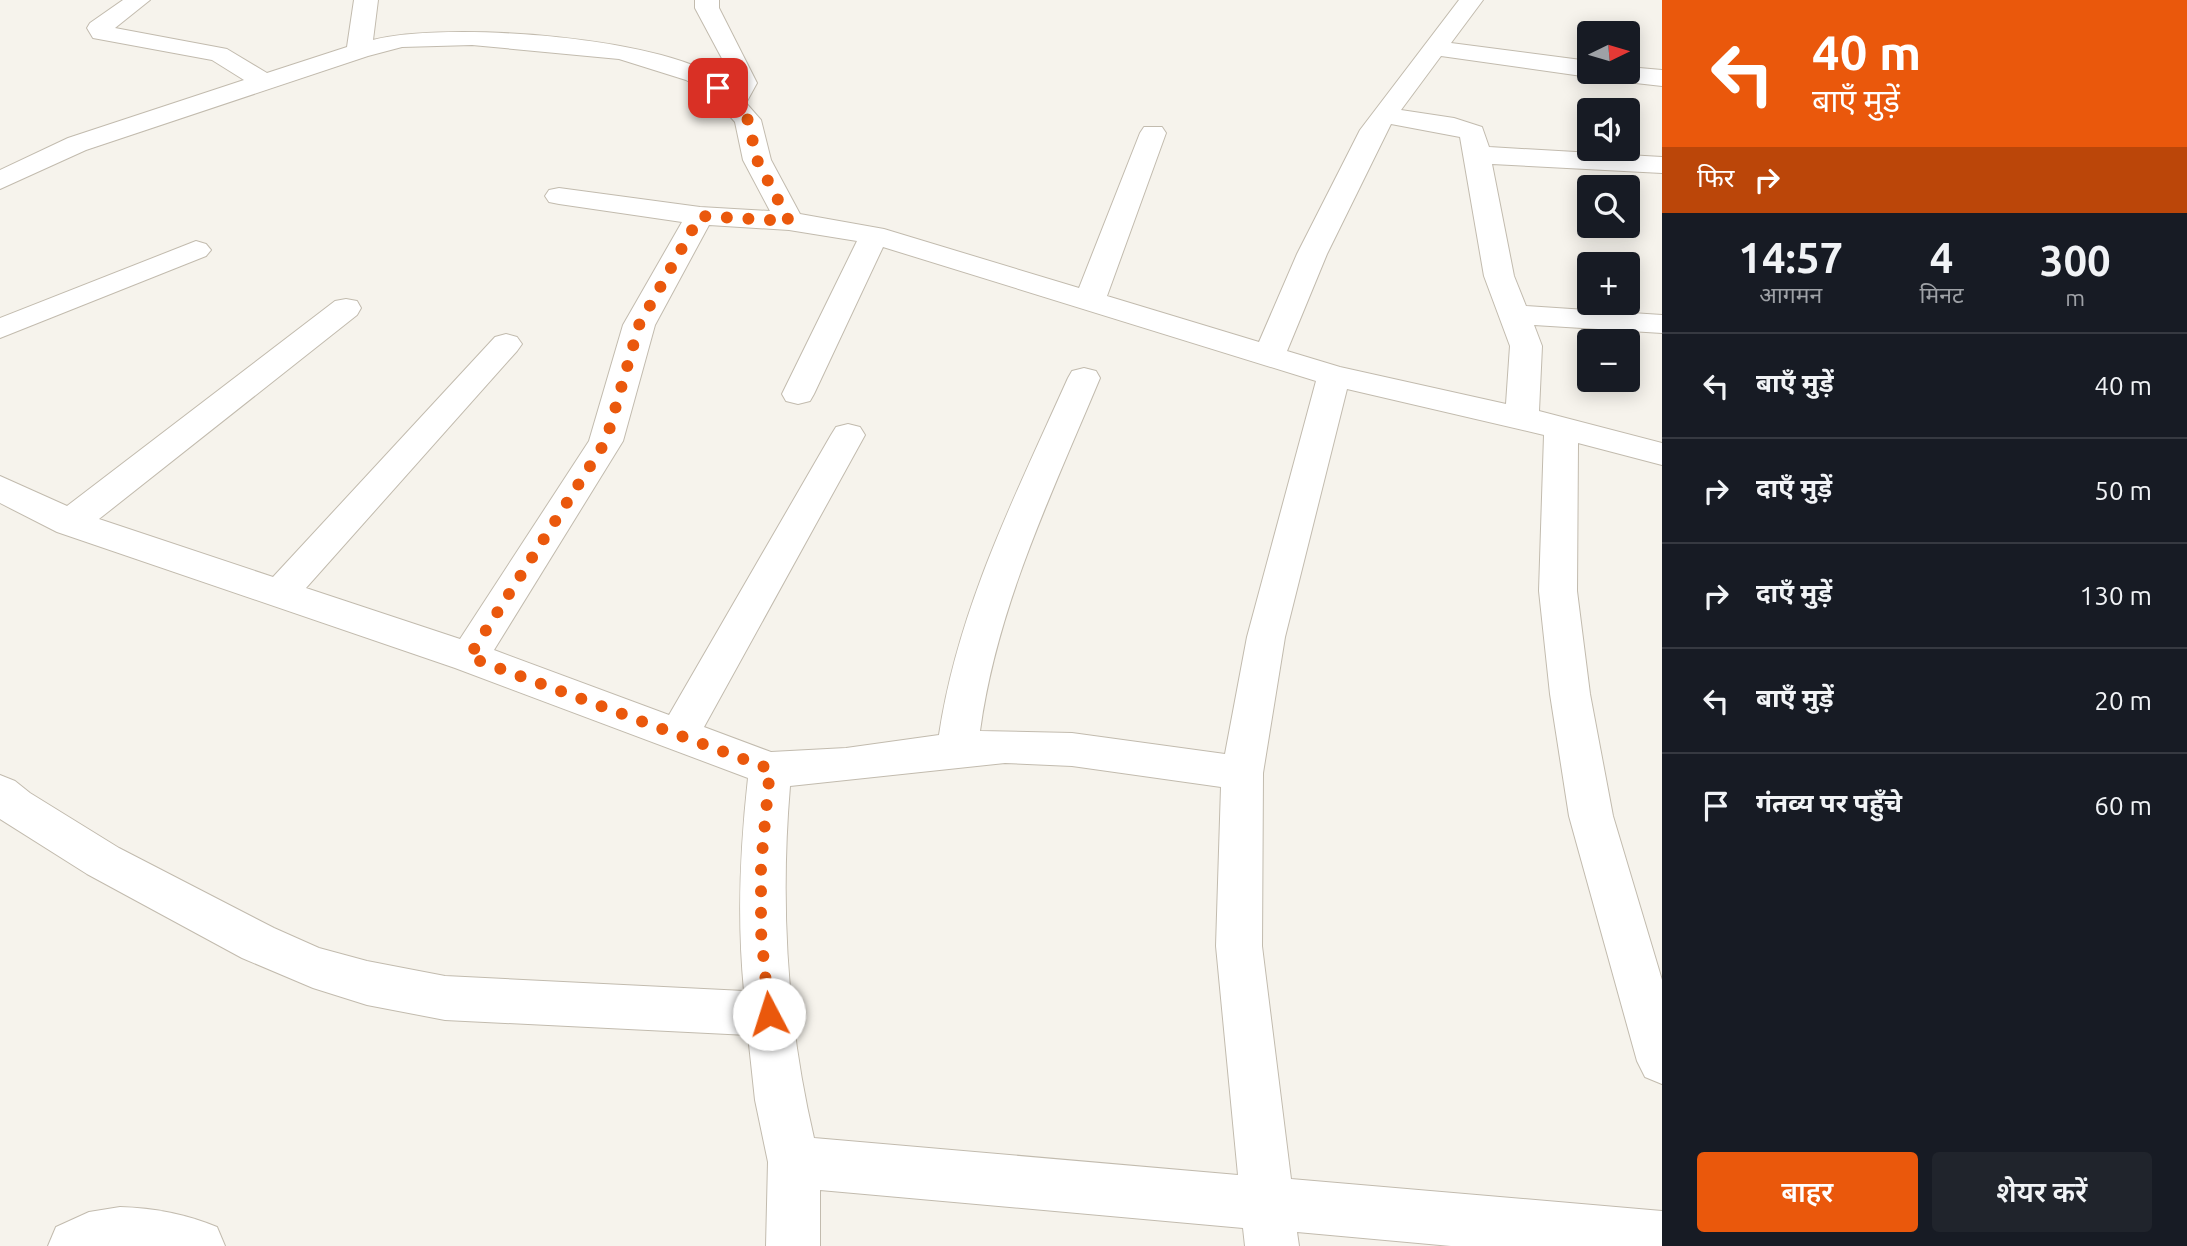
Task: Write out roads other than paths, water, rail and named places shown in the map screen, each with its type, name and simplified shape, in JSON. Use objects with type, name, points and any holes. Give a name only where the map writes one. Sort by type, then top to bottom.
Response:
[{"type":"street","points":[[138,0],[103,22],[99,28],[102,33],[218,54],[234,61],[264,83]]},
{"type":"street","points":[[359,51],[366,0]]},
{"type":"street","points":[[707,0],[707,8],[738,66],[744,83],[733,103]]},
{"type":"street","points":[[1269,356],[1312,254],[1382,115],[1471,0]]},
{"type":"street","points":[[0,181],[77,145],[359,51],[401,40],[432,37],[472,38],[622,52],[695,75],[718,88],[748,120],[757,160],[789,221]]},
{"type":"street","points":[[1433,48],[1577,67]]},
{"type":"street","points":[[1640,76],[1662,78]]},
{"type":"street","points":[[1382,115],[1465,129],[1473,133],[1499,276],[1516,315],[1542,423],[1570,694],[1591,816],[1662,1061]]},
{"type":"street","points":[[1089,303],[1153,133]]},
{"type":"street","points":[[1478,155],[1616,160],[1662,165]]},
{"type":"street","points":[[559,196],[700,216],[789,221],[874,235],[1334,376],[1542,423],[1662,454]]},
{"type":"street","points":[[469,657],[606,441],[639,325],[700,216]]},
{"type":"street","points":[[798,394],[874,235]]},
{"type":"street","points":[[0,329],[196,250]]},
{"type":"street","points":[[70,523],[346,308]]},
{"type":"street","points":[[1516,315],[1662,324]]},
{"type":"street","points":[[280,593],[506,344]]},
{"type":"street","points":[[1270,1224],[1240,946],[1242,773],[1266,638],[1334,376]]},
{"type":"street","points":[[957,750],[961,701],[982,626],[1084,378]]},
{"type":"street","points":[[679,735],[848,435]]},
{"type":"street","points":[[0,488],[70,523],[469,657],[770,769],[808,771],[957,750],[1048,748],[1242,773]]},
{"type":"street","points":[[770,769],[761,865],[761,932],[780,1100],[794,1162],[793,1246]]},
{"type":"street","points":[[0,793],[15,806],[103,861],[258,943],[313,967],[367,984],[445,998],[769,1014]]},
{"type":"street","points":[[794,1162],[1270,1224],[1662,1238]]},
{"type":"street","points":[[75,1246],[89,1237],[114,1233],[147,1235],[198,1246]]}]
